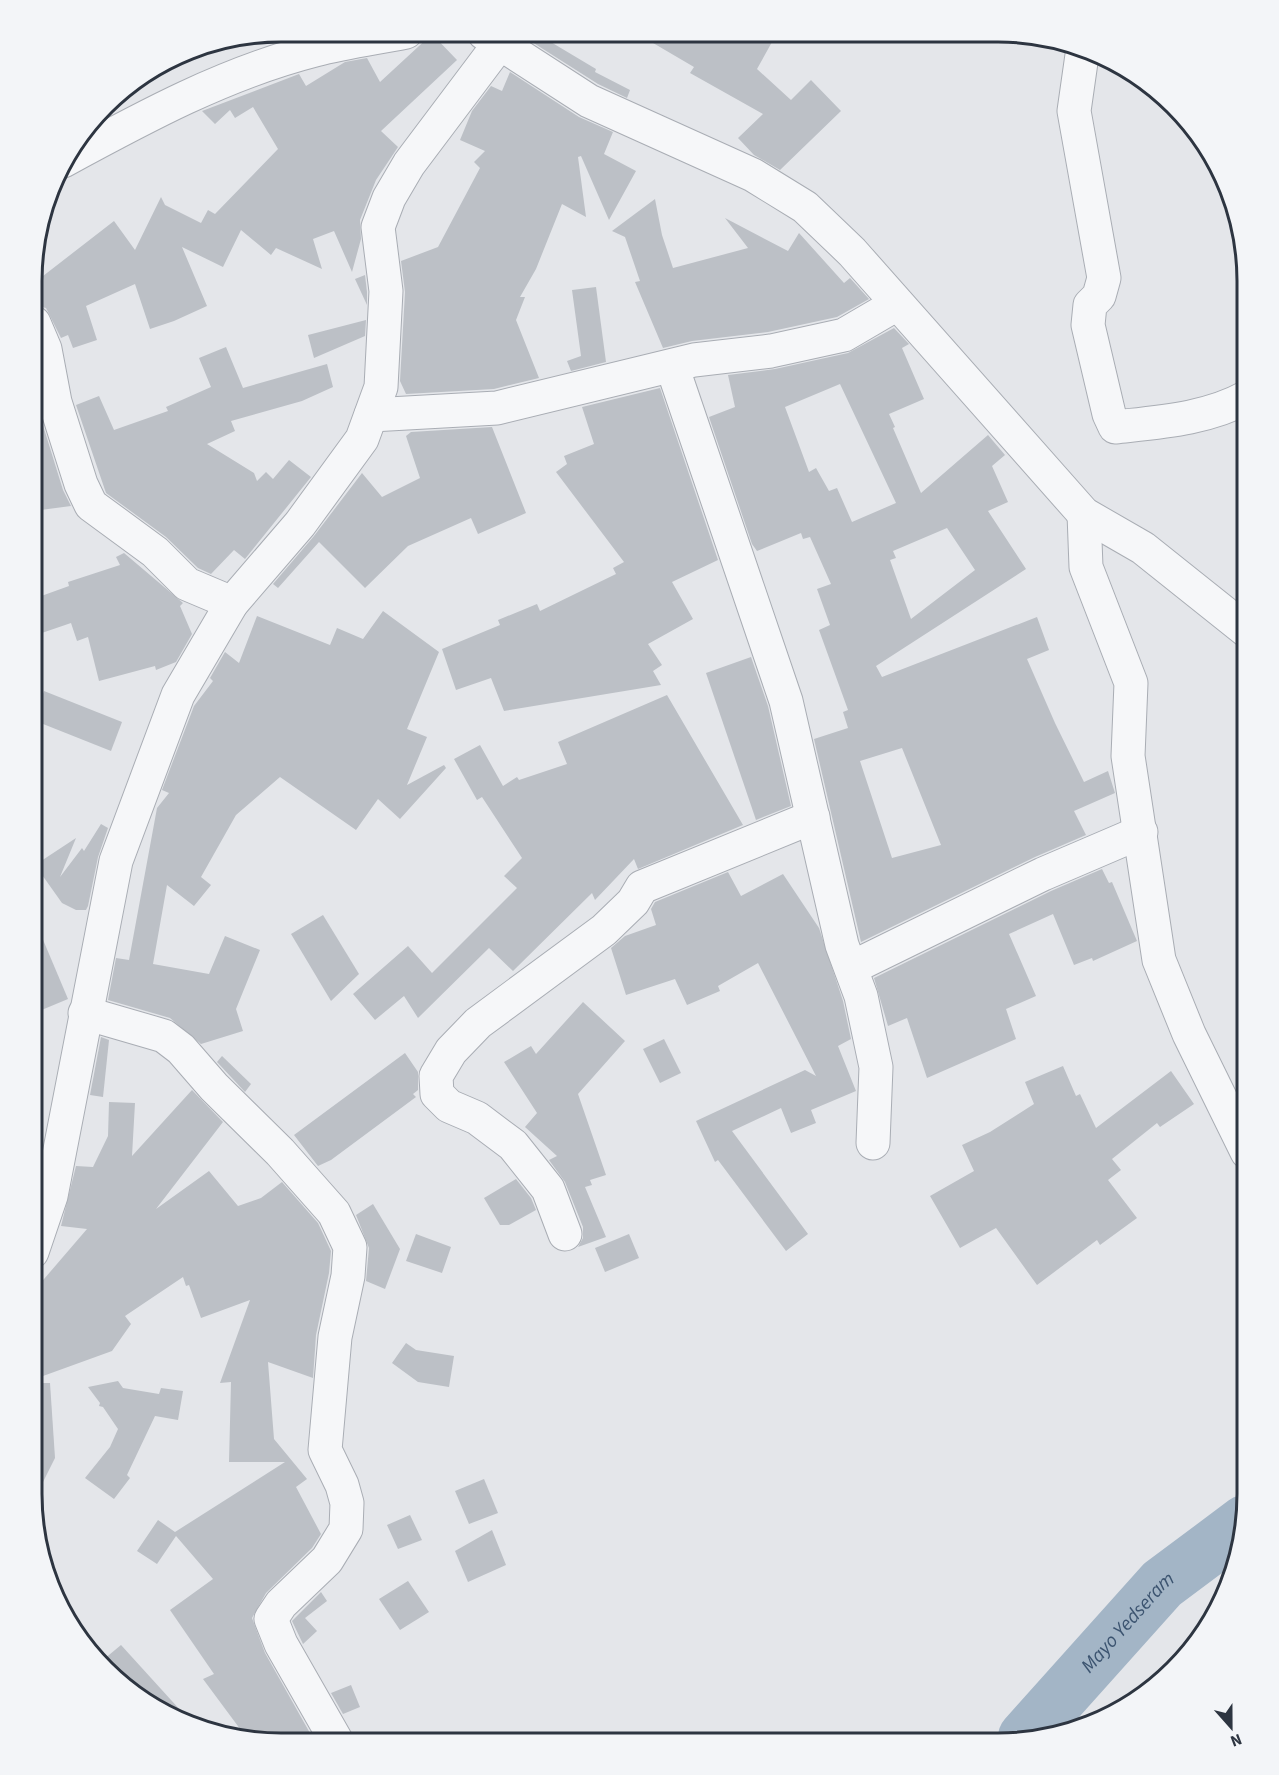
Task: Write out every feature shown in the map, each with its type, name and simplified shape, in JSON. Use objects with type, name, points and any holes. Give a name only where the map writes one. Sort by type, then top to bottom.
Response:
[{"type":"street","points":[[80,152],[148,115],[222,81],[315,50],[355,42]]},
{"type":"street","points":[[42,1223],[51,1196],[116,861],[178,695],[232,603],[300,524],[362,440],[381,387],[386,291],[378,227],[389,198],[409,164],[496,42]]},
{"type":"street","points":[[508,42],[589,101],[753,175],[805,207],[852,252],[1084,514],[1143,548],[1237,623]]},
{"type":"street","points":[[1082,57],[1074,111],[1104,278],[1099,296],[1090,305],[1088,326],[1109,414],[1115,427],[1210,413],[1237,401]]},
{"type":"street","points":[[371,415],[497,408],[693,360],[771,351],[844,335],[897,304]]},
{"type":"street","points":[[42,342],[56,402],[81,484],[91,505],[155,552],[187,584],[232,603]]},
{"type":"street","points":[[672,366],[786,701],[842,945],[861,996],[876,1067],[873,1143]]},
{"type":"street","points":[[1084,514],[1086,567],[1131,683],[1128,756],[1142,832],[1158,960],[1189,1034],[1237,1132]]},
{"type":"street","points":[[565,1234],[548,1189],[513,1145],[477,1118],[448,1106],[437,1094],[436,1076],[451,1051],[478,1023],[604,930],[633,903],[642,887],[813,817]]},
{"type":"street","points":[[851,968],[1043,874],[1142,832]]},
{"type":"street","points":[[85,1013],[164,1036],[181,1049],[214,1087],[280,1152],[334,1213],[350,1247],[348,1276],[335,1337],[325,1450],[342,1485],[347,1503],[346,1529],[327,1560],[285,1599],[271,1619],[281,1644],[332,1733]]},
{"type":"building","points":[[423,42],[440,42],[457,60],[381,131],[398,147],[376,180],[360,220],[361,239],[352,272],[334,231],[313,239],[322,269],[276,248],[271,255],[241,230],[223,267],[182,247],[207,306],[150,329],[135,284],[86,306],[97,340],[73,348],[68,335],[61,338],[46,308],[42,307],[42,277],[114,221],[135,250],[161,197],[165,205],[201,223],[208,210],[215,214],[278,149],[253,107],[235,118],[230,110],[215,124],[202,111],[299,74],[306,86],[345,62],[367,58],[380,82]]},
{"type":"building","points":[[532,42],[551,42],[596,69],[595,72],[630,90],[627,98],[598,84]]},
{"type":"building","points":[[651,42],[772,42],[757,69],[791,100],[811,80],[841,111],[780,170],[754,155],[738,138],[763,114],[690,73],[694,67]]},
{"type":"building","points":[[510,72],[579,117],[613,132],[604,154],[636,171],[609,220],[581,156],[578,157],[586,217],[562,204],[536,269],[520,297],[525,297],[516,320],[539,378],[494,389],[406,394],[400,381],[405,292],[401,261],[438,247],[480,168],[474,162],[485,151],[460,140],[472,111],[491,86],[502,91]]},
{"type":"building","points":[[655,199],[662,235],[673,268],[748,248],[725,218],[788,251],[799,233],[844,283],[850,278],[869,299],[837,317],[768,332],[692,341],[663,348],[635,282],[640,281],[625,237],[612,231]]},
{"type":"building","points":[[365,275],[367,292],[367,305],[355,279]]},
{"type":"building","points":[[596,287],[606,362],[571,371],[567,361],[581,356],[572,290]]},
{"type":"building","points":[[366,320],[365,336],[314,358],[308,335]]},
{"type":"building","points":[[894,328],[909,344],[902,348],[924,399],[889,414],[921,493],[988,435],[1005,455],[992,466],[1008,502],[988,511],[1026,569],[876,666],[882,677],[1037,617],[1049,650],[1027,659],[1055,723],[1084,782],[1108,771],[1115,793],[1074,811],[1086,835],[1035,857],[861,942],[814,739],[848,728],[843,712],[848,710],[819,630],[830,625],[817,589],[831,584],[810,537],[803,539],[801,533],[757,551],[752,544],[709,417],[735,407],[728,375],[775,369],[848,353]],"holes":[[[840,384],[896,503],[852,522],[837,488],[829,491],[816,468],[809,472],[785,407]],[[947,528],[975,570],[911,619],[890,560],[896,558],[893,551]],[[902,748],[941,845],[892,858],[860,761]]]},
{"type":"building","points":[[226,347],[243,388],[327,364],[333,387],[302,401],[231,421],[235,431],[207,444],[254,473],[257,481],[266,472],[273,479],[289,460],[311,477],[245,559],[234,550],[211,574],[198,568],[166,537],[106,493],[76,405],[99,396],[114,430],[168,411],[166,407],[211,387],[199,358]]},
{"type":"building","points":[[660,388],[718,560],[672,582],[693,619],[648,644],[662,665],[653,671],[661,685],[504,711],[491,678],[456,690],[442,649],[500,625],[498,620],[537,604],[540,611],[616,574],[613,568],[624,562],[556,472],[567,464],[564,456],[594,444],[582,407]]},
{"type":"building","points":[[42,422],[63,490],[71,506],[42,510]]},
{"type":"building","points":[[492,427],[526,513],[478,534],[471,518],[408,546],[365,588],[319,542],[278,588],[273,584],[314,536],[362,473],[382,497],[420,478],[406,436],[411,432]]},
{"type":"building","points":[[124,553],[183,603],[180,606],[192,634],[176,662],[156,670],[155,666],[99,681],[88,637],[77,641],[71,623],[42,633],[42,596],[69,586],[68,582],[120,565],[116,557]]},
{"type":"building","points":[[383,611],[439,652],[407,729],[427,737],[407,785],[444,765],[446,768],[400,819],[378,799],[356,830],[280,777],[236,815],[201,877],[211,885],[194,906],[167,885],[153,964],[209,974],[225,936],[260,950],[236,1009],[243,1031],[201,1044],[170,1018],[108,1000],[116,958],[129,960],[157,808],[169,793],[162,790],[194,706],[213,681],[210,678],[225,652],[239,663],[257,616],[330,645],[337,628],[363,639]]},
{"type":"building","points":[[751,657],[768,706],[791,806],[756,820],[706,673]]},
{"type":"building","points":[[44,691],[122,722],[111,751],[42,724]]},
{"type":"building","points":[[667,695],[743,825],[638,869],[634,859],[595,900],[592,893],[513,971],[489,948],[418,1018],[404,996],[375,1020],[353,994],[408,946],[432,973],[517,888],[504,876],[522,858],[482,797],[477,800],[454,759],[480,745],[503,786],[517,777],[519,780],[567,764],[558,742]]},
{"type":"building","points":[[101,824],[108,828],[98,857],[88,906],[86,910],[76,910],[62,903],[42,875],[42,860],[76,838],[60,877],[82,848],[84,851]]},
{"type":"building","points":[[1102,869],[1109,883],[1112,882],[1137,941],[1093,961],[1092,958],[1074,965],[1053,914],[1009,934],[1036,996],[1006,1009],[1016,1039],[927,1078],[907,1018],[888,1026],[874,978],[1051,891]]},
{"type":"building","points":[[728,872],[741,896],[783,874],[819,928],[843,1001],[851,1039],[838,1046],[856,1091],[811,1110],[816,1123],[791,1133],[781,1108],[732,1131],[808,1234],[786,1251],[718,1160],[715,1162],[696,1121],[805,1070],[816,1076],[758,963],[718,986],[720,991],[687,1005],[675,979],[626,995],[611,948],[625,936],[656,925],[651,909],[655,902]]},
{"type":"building","points":[[323,915],[359,974],[331,1001],[291,934]]},
{"type":"building","points":[[42,937],[68,999],[42,1010]]},
{"type":"building","points":[[583,1002],[625,1041],[578,1094],[606,1175],[590,1180],[592,1185],[585,1187],[606,1237],[578,1247],[583,1238],[583,1227],[565,1182],[549,1160],[557,1156],[525,1127],[537,1113],[504,1062],[531,1046],[536,1054]]},
{"type":"building","points":[[101,1037],[109,1040],[103,1097],[90,1095]]},
{"type":"building","points":[[664,1039],[681,1073],[660,1083],[643,1049]]},
{"type":"building","points":[[405,1053],[418,1072],[418,1090],[413,1094],[416,1097],[331,1160],[318,1166],[294,1135]]},
{"type":"building","points":[[222,1056],[251,1084],[245,1092],[217,1062]]},
{"type":"building","points":[[1063,1066],[1076,1096],[1080,1094],[1096,1128],[1171,1071],[1194,1104],[1160,1127],[1157,1123],[1112,1159],[1121,1170],[1108,1180],[1137,1218],[1100,1245],[1097,1240],[1037,1285],[996,1228],[960,1248],[930,1196],[974,1171],[962,1145],[990,1132],[1034,1104],[1025,1082]]},
{"type":"building","points":[[192,1090],[223,1122],[156,1209],[209,1171],[238,1206],[261,1198],[282,1182],[318,1223],[331,1251],[329,1273],[316,1335],[313,1378],[268,1362],[274,1439],[307,1479],[296,1487],[321,1534],[312,1548],[266,1593],[252,1618],[265,1653],[310,1733],[240,1729],[203,1679],[214,1674],[170,1610],[213,1579],[176,1536],[157,1564],[137,1551],[158,1520],[175,1532],[285,1462],[229,1462],[231,1382],[220,1383],[250,1300],[201,1318],[189,1285],[186,1286],[183,1277],[125,1316],[131,1324],[112,1351],[42,1376],[42,1281],[87,1229],[61,1226],[76,1166],[93,1167],[108,1136],[109,1102],[135,1103],[132,1156]]},
{"type":"building","points":[[516,1179],[531,1198],[536,1210],[509,1225],[500,1225],[484,1198]]},
{"type":"building","points":[[373,1204],[400,1249],[385,1289],[366,1281],[369,1248],[356,1215]]},
{"type":"building","points":[[416,1234],[451,1247],[442,1273],[406,1261]]},
{"type":"building","points":[[629,1234],[639,1258],[605,1272],[595,1248]]},
{"type":"building","points":[[406,1343],[416,1350],[454,1356],[449,1387],[418,1382],[392,1363]]},
{"type":"building","points":[[118,1381],[123,1388],[159,1394],[161,1388],[183,1391],[178,1420],[155,1416],[127,1475],[130,1478],[114,1499],[85,1478],[110,1447],[118,1429],[103,1407],[99,1406],[100,1403],[88,1387]]},
{"type":"building","points":[[42,1383],[50,1383],[55,1458],[42,1484]]},
{"type":"building","points":[[484,1479],[498,1513],[469,1524],[455,1491]]},
{"type":"building","points":[[410,1515],[422,1540],[398,1549],[387,1525]]},
{"type":"building","points":[[492,1530],[506,1565],[468,1582],[455,1551]]},
{"type":"building","points":[[408,1581],[429,1612],[400,1630],[379,1599]]},
{"type":"building","points":[[321,1592],[327,1601],[305,1618],[317,1631],[303,1644],[292,1621]]},
{"type":"building","points":[[121,1645],[181,1711],[148,1693],[123,1674],[106,1657]]},
{"type":"building","points":[[351,1685],[360,1707],[343,1714],[331,1693]]},
{"type":"waterway","name":"Mayo Yedseram","points":[[1031,1731],[1162,1584],[1234,1530]]}]
